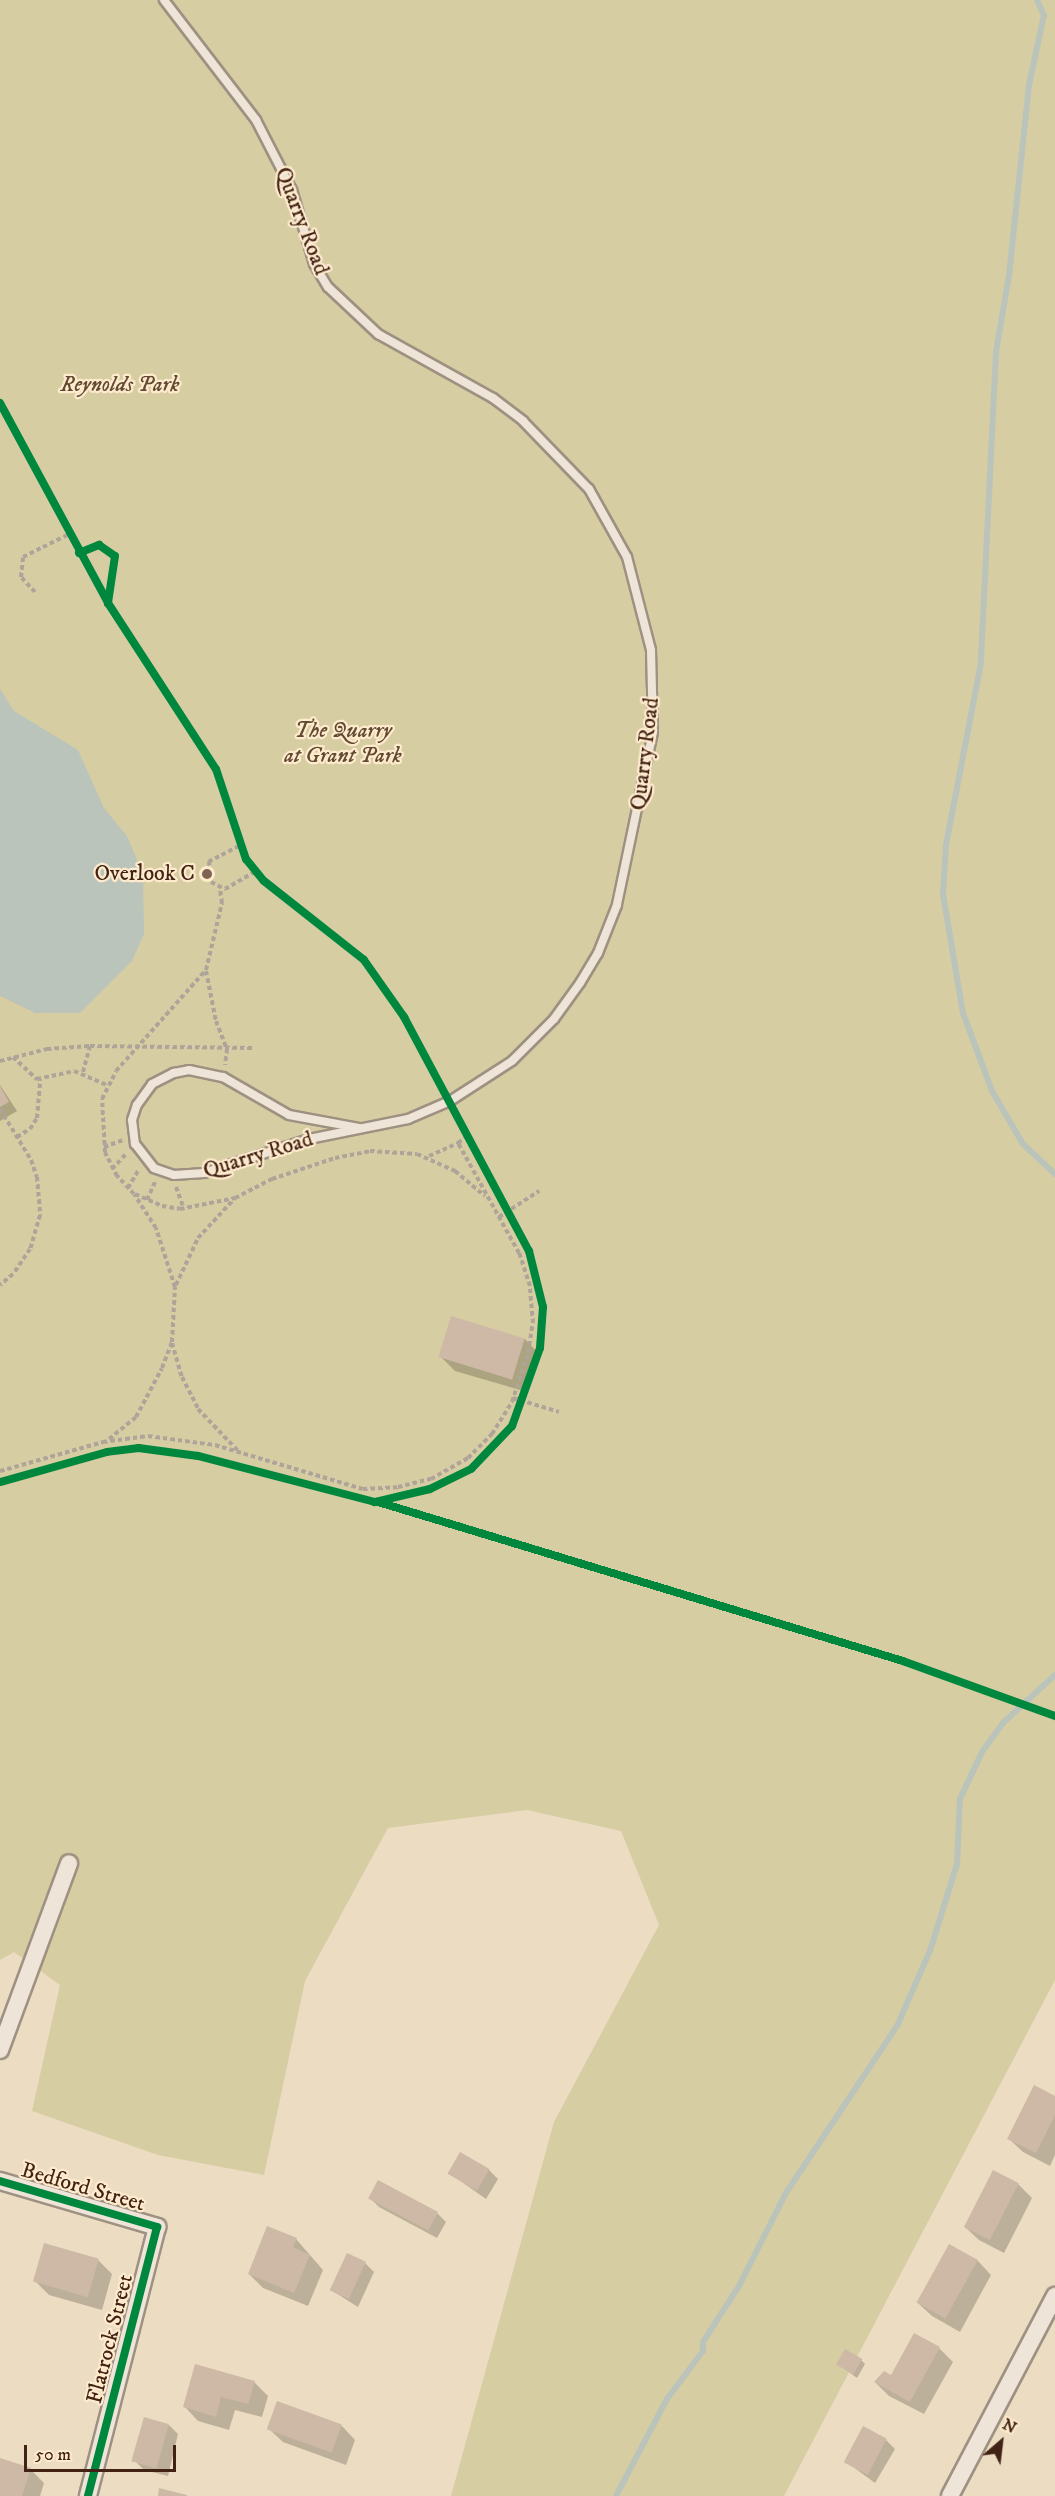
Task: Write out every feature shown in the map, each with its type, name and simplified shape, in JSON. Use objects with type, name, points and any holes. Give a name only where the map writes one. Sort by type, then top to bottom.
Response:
[{"type":"street","points":[[0,2050],[69,1863]]},
{"type":"street","name":"Bedford Street","points":[[0,2181],[157,2227]]},
{"type":"street","name":"Flatrock Street","points":[[88,2496],[157,2227]]},
{"type":"street","points":[[950,2496],[1055,2295]]},
{"type":"lane","name":"Quarry Road","points":[[164,0],[256,120],[292,190],[314,264],[328,286],[378,334],[493,398],[523,421],[589,489],[627,557],[651,650],[653,723],[643,789],[617,905],[589,970],[544,1030],[481,1084],[416,1116],[309,1139],[204,1173],[170,1174],[160,1171],[144,1160],[136,1145],[132,1120],[137,1105],[152,1084],[174,1073],[189,1070],[223,1077],[289,1115],[359,1128]]},
{"type":"path","points":[[35,592],[21,577],[23,557],[69,534]]},
{"type":"path","points":[[223,1077],[227,1048],[216,1021],[206,970],[222,903],[220,889],[211,882],[207,866],[239,846]]},
{"type":"path","points":[[220,889],[255,872]]},
{"type":"path","points":[[206,970],[160,1025],[136,1046],[107,1085],[102,1099],[101,1129],[112,1169],[134,1194],[163,1244],[175,1287],[172,1342],[182,1377],[198,1408],[240,1453]]},
{"type":"path","points":[[83,1072],[90,1046]]},
{"type":"path","points":[[0,1062],[13,1057],[90,1046],[254,1048]]},
{"type":"path","points":[[13,1057],[30,1076],[40,1080],[66,1071],[83,1072],[107,1085]]},
{"type":"path","points":[[17,1137],[30,1129],[37,1118],[40,1080]]},
{"type":"path","points":[[0,1110],[17,1137],[37,1177],[40,1215],[30,1249],[13,1274],[0,1285]]},
{"type":"path","points":[[426,1157],[468,1136]]},
{"type":"path","points":[[0,1471],[106,1441],[131,1437],[177,1438],[240,1453],[349,1487],[374,1489],[412,1484],[443,1475],[474,1454],[492,1434],[513,1398],[528,1353],[532,1309],[522,1261],[458,1143]]},
{"type":"path","points":[[112,1169],[136,1145]]},
{"type":"path","points":[[134,1194],[147,1200],[184,1209],[235,1197],[272,1179],[355,1153],[390,1150],[426,1157],[466,1179],[490,1201]]},
{"type":"path","points":[[128,1188],[144,1160]]},
{"type":"path","points":[[147,1200],[160,1171]]},
{"type":"path","points":[[170,1174],[184,1209]]},
{"type":"path","points":[[499,1217],[539,1191]]},
{"type":"path","points":[[175,1287],[194,1244],[235,1197]]},
{"type":"path","points":[[106,1441],[140,1410],[172,1342]]},
{"type":"path","points":[[513,1398],[559,1412]]},
{"type":"green space","points":[[0,0],[1055,0],[1055,1980],[784,2496],[451,2496],[554,2122],[659,1925],[621,1831],[527,1810],[388,1828],[305,1981],[264,2175],[158,2155],[32,2111],[60,1985],[14,1952],[0,1960]]},
{"type":"shaded area","points":[[0,689],[14,711],[78,750],[104,808],[127,836],[143,874],[144,934],[132,961],[80,1013],[35,1013],[0,996]]},
{"type":"building","points":[[0,1086],[9,1102],[0,1107]]},
{"type":"building","points":[[451,1316],[525,1339],[512,1380],[438,1357]]},
{"type":"building","points":[[1034,2085],[1055,2096],[1055,2115],[1036,2153],[1007,2139]]},
{"type":"building","points":[[460,2152],[489,2169],[477,2191],[447,2174]]},
{"type":"building","points":[[993,2170],[1019,2183],[990,2240],[964,2227]]},
{"type":"building","points":[[378,2180],[438,2212],[428,2230],[368,2199]]},
{"type":"building","points":[[267,2226],[297,2238],[293,2247],[310,2255],[294,2293],[248,2274]]},
{"type":"building","points":[[44,2243],[99,2259],[88,2297],[33,2281]]},
{"type":"building","points":[[949,2244],[978,2260],[945,2319],[917,2303]]},
{"type":"building","points":[[347,2253],[366,2262],[349,2299],[330,2290]]},
{"type":"building","points":[[914,2333],[940,2347],[910,2402],[874,2382],[884,2371],[891,2375]]},
{"type":"building","points":[[845,2349],[862,2359],[853,2375],[836,2365]]},
{"type":"building","points":[[195,2364],[255,2381],[248,2404],[221,2397],[216,2417],[183,2407]]},
{"type":"building","points":[[277,2401],[342,2425],[332,2453],[267,2429]]},
{"type":"building","points":[[144,2417],[169,2424],[156,2468],[131,2461]]},
{"type":"building","points":[[863,2426],[887,2439],[868,2475],[844,2462]]},
{"type":"building","points":[[0,2458],[31,2468],[22,2496],[0,2496]]},
{"type":"building","points":[[159,2488],[187,2495],[187,2496],[158,2496]]},
{"type":"waterway","points":[[1037,0],[1044,15],[1029,85],[1009,275],[996,352],[981,663],[946,845],[943,894],[963,1013],[992,1091],[1023,1144],[1055,1174]]},
{"type":"waterway","points":[[616,2496],[667,2399],[703,2351],[703,2342],[739,2286],[786,2193],[897,2026],[930,1951],[957,1864],[960,1799],[982,1752],[1004,1722],[1055,1675]]},
{"type":"cycle path","points":[[0,403],[108,603],[216,769],[246,859],[264,881],[364,960],[404,1017],[529,1251],[543,1307],[540,1348],[512,1426],[471,1469],[430,1489],[375,1502],[198,1456],[139,1448],[107,1452],[0,1482]]},
{"type":"cycle path","points":[[79,553],[99,545],[115,556],[108,603]]},
{"type":"cycle path","points":[[378,1502],[903,1661],[1055,1716]]},
{"type":"cycle path","points":[[0,2181],[157,2227],[88,2496]]},
{"type":"place","name":"Overlook C","points":[[207,874]]},
{"type":"park label","name":"Reynolds Park","points":[[120,385]]},
{"type":"park label","name":"The Quarry at Grant Park","points":[[343,742]]}]
